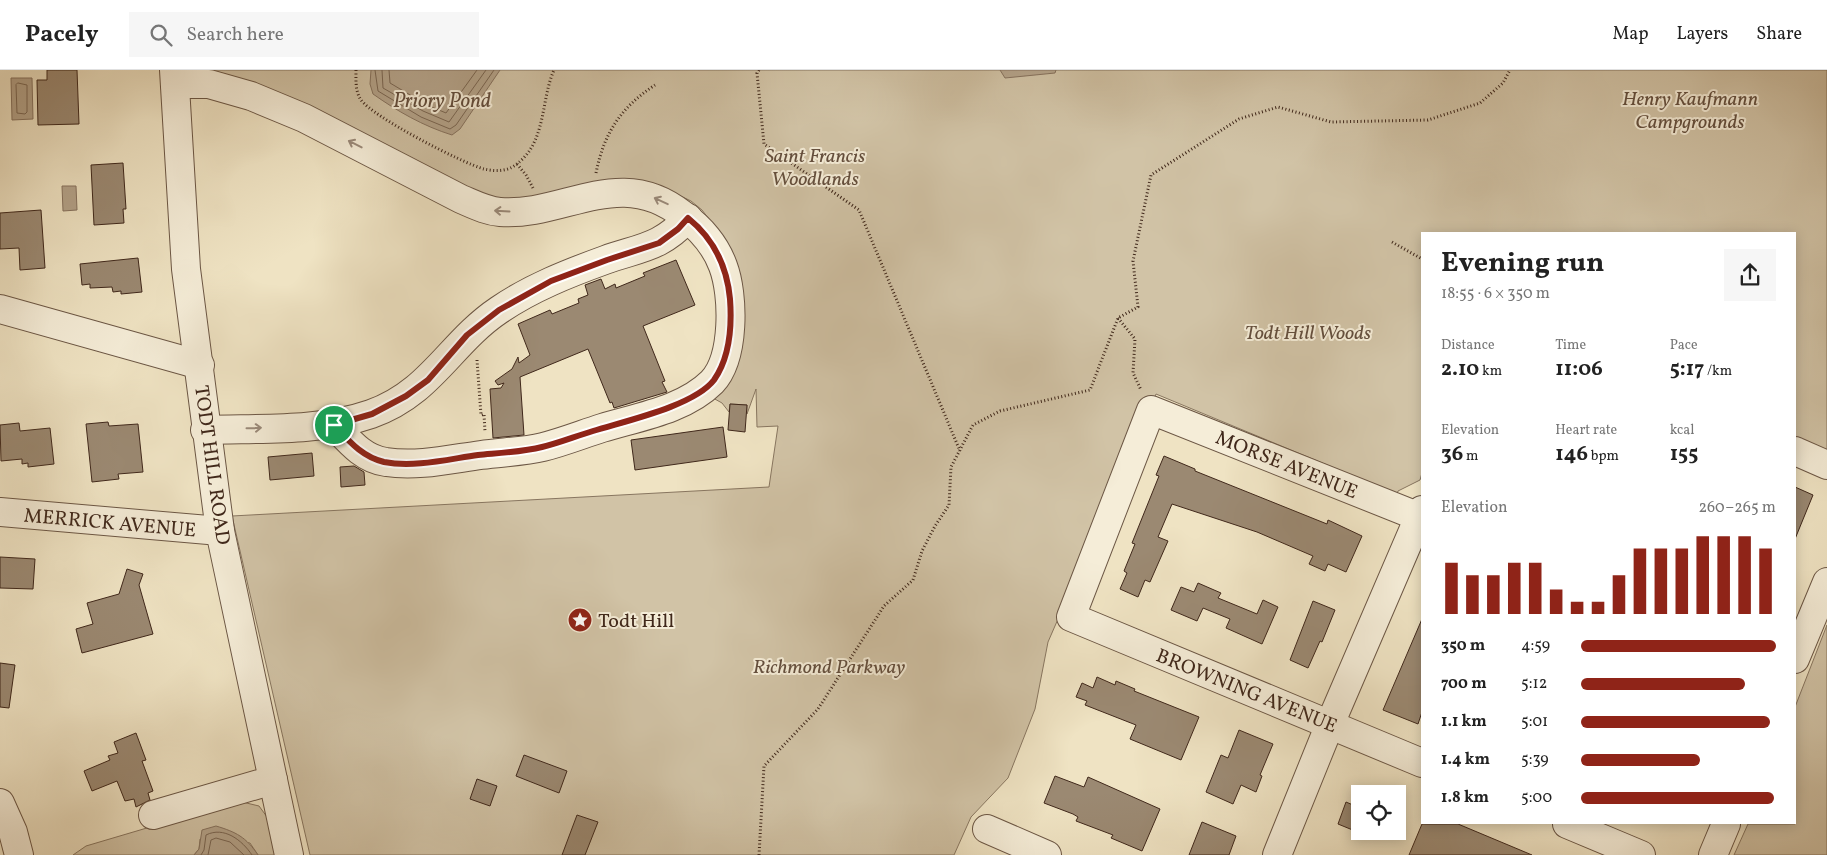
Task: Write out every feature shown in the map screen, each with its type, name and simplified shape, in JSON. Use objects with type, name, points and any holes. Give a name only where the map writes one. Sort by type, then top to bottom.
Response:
[{"type":"street","points":[[175,77],[251,96],[304,118],[481,208],[499,212],[522,212],[591,196],[615,193],[643,194],[660,200],[688,218],[701,229],[718,252],[729,285],[731,319],[729,340],[721,365],[713,381],[690,398],[662,410],[542,447],[416,463],[387,463],[364,454],[334,425]]},
{"type":"street","name":"TODT HILL ROAD","points":[[175,77],[186,269],[200,365],[205,430],[220,531],[289,855]]},
{"type":"street","points":[[205,430],[334,425],[372,414],[406,396],[428,380],[467,335],[499,310],[551,281],[659,243],[678,229],[688,218]]},
{"type":"street","points":[[0,309],[200,365]]},
{"type":"street","name":"MORSE AVENUE","points":[[1151,410],[1421,515]]},
{"type":"street","name":"BROWNING AVENUE","points":[[1151,410],[1071,617],[1421,763]]},
{"type":"street","points":[[1796,451],[1827,465]]},
{"type":"street","name":"MERRICK AVENUE","points":[[0,512],[220,531]]},
{"type":"street","points":[[1277,855],[1330,724],[1421,515]]},
{"type":"street","points":[[1796,657],[1827,582]]},
{"type":"street","points":[[153,815],[273,780]]},
{"type":"street","points":[[0,803],[13,832],[20,855]]},
{"type":"street","points":[[1567,824],[1641,855]]},
{"type":"street","points":[[1713,855],[1726,824]]},
{"type":"street","points":[[987,829],[1047,855]]},
{"type":"path","points":[[356,70],[358,94],[368,107],[430,145],[484,169],[499,171],[511,168],[518,163],[534,141],[542,123],[548,86],[554,70]]},
{"type":"path","points":[[759,70],[757,73],[764,144],[859,210],[960,451]]},
{"type":"path","points":[[759,855],[764,766],[818,709],[884,606],[914,580],[922,552],[935,526],[949,505],[951,468],[973,425],[1000,412],[1090,390],[1118,318],[1138,307],[1133,261],[1151,175],[1239,119],[1278,108],[1331,122],[1428,120],[1480,103],[1503,83],[1510,70]]},
{"type":"path","points":[[591,196],[603,150],[616,120],[628,104],[655,85]]},
{"type":"path","points":[[1392,242],[1421,258]]},
{"type":"path","points":[[1118,318],[1135,339],[1133,372],[1151,410]]},
{"type":"path","points":[[477,368],[480,414],[484,414],[485,440]]},
{"type":"green space","name":"Richmond Parkway","points":[[188,70],[1827,70],[1827,451],[1796,437],[1796,232],[1421,232],[1420,480],[1398,491],[1397,494],[1156,394],[1048,642],[1035,709],[1008,778],[971,817],[954,855],[310,855],[232,516],[769,487],[778,426],[757,427],[756,389],[747,414],[747,405],[730,404],[729,412],[722,403],[713,398],[725,375],[712,223],[702,210],[691,201],[666,189],[502,205],[188,72]]},
{"type":"green space","points":[[1827,625],[1827,855],[1734,855],[1748,824],[1796,824],[1796,704]]},
{"type":"green space","points":[[238,801],[259,806],[270,821],[275,855],[258,855],[250,843],[200,839],[199,849],[194,855],[73,855],[86,846]]},
{"type":"water","name":"Priory Pond","points":[[371,70],[500,70],[460,129],[452,135],[411,117],[373,94],[370,84]]},
{"type":"water","points":[[1000,70],[1056,70],[1055,73],[1005,78]]},
{"type":"water","points":[[11,78],[32,78],[33,119],[12,120]]},
{"type":"water","points":[[62,186],[76,186],[77,210],[63,211]]},
{"type":"water","points":[[216,826],[240,836],[258,855],[194,855],[199,849],[202,830]]},
{"type":"building","points":[[47,70],[77,70],[79,124],[38,125],[37,80],[47,80]]},
{"type":"building","points":[[123,163],[126,209],[123,209],[124,223],[94,225],[91,165]]},
{"type":"building","points":[[41,210],[45,268],[20,270],[19,248],[0,249],[0,213]]},
{"type":"building","points":[[138,258],[142,292],[121,294],[121,291],[113,292],[112,287],[90,288],[90,284],[82,285],[80,264]]},
{"type":"building","points":[[676,260],[695,305],[643,326],[665,381],[662,382],[667,392],[614,408],[612,402],[610,403],[588,349],[520,377],[524,435],[493,438],[490,389],[501,388],[504,383],[498,385],[495,381],[512,369],[518,357],[519,363],[530,355],[518,324],[550,310],[552,314],[579,303],[578,299],[588,295],[585,285],[601,279],[605,289],[615,284],[616,288],[645,276],[643,273]]},
{"type":"building","points":[[730,404],[747,405],[745,432],[728,430]]},
{"type":"building","points":[[108,422],[109,426],[138,424],[143,472],[118,474],[119,479],[92,482],[86,424]]},
{"type":"building","points":[[19,423],[20,431],[50,428],[54,464],[28,467],[28,463],[22,464],[22,459],[1,461],[0,425]]},
{"type":"building","points":[[723,427],[727,457],[635,470],[631,440]]},
{"type":"building","points":[[312,453],[314,476],[270,480],[268,457]]},
{"type":"building","points":[[1164,456],[1195,469],[1195,471],[1327,524],[1328,520],[1362,536],[1346,572],[1328,564],[1325,571],[1309,564],[1313,556],[1257,532],[1172,504],[1158,537],[1168,541],[1150,582],[1145,580],[1138,597],[1120,589],[1127,573],[1124,571],[1135,544],[1132,543],[1159,476],[1156,475]]},
{"type":"building","points":[[354,466],[364,472],[365,485],[341,487],[340,467]]},
{"type":"building","points":[[1796,487],[1813,495],[1796,537]]},
{"type":"building","points":[[0,557],[35,559],[33,589],[0,588]]},
{"type":"building","points":[[127,569],[143,574],[139,585],[153,634],[82,653],[76,629],[93,624],[87,603],[119,594]]},
{"type":"building","points":[[1198,583],[1221,593],[1218,598],[1257,614],[1263,600],[1278,607],[1262,644],[1226,628],[1230,619],[1203,608],[1197,621],[1171,610],[1181,587],[1194,592]]},
{"type":"building","points":[[1313,601],[1335,610],[1322,642],[1320,641],[1308,668],[1290,660]]},
{"type":"building","points":[[1421,621],[1421,715],[1418,724],[1383,710]]},
{"type":"building","points":[[0,663],[15,665],[9,708],[0,707]]},
{"type":"building","points":[[1097,677],[1115,685],[1116,681],[1135,689],[1134,691],[1199,717],[1181,760],[1130,739],[1136,725],[1085,705],[1087,701],[1076,697],[1082,683],[1093,688]]},
{"type":"building","points":[[1239,730],[1273,744],[1260,775],[1262,776],[1256,792],[1241,785],[1233,804],[1206,792],[1221,755],[1228,758]]},
{"type":"building","points":[[136,733],[146,760],[142,761],[153,791],[148,793],[150,800],[136,807],[134,799],[125,801],[117,781],[92,791],[84,771],[110,760],[108,756],[118,753],[114,742]]},
{"type":"building","points":[[524,755],[567,771],[559,793],[516,776]]},
{"type":"building","points":[[1055,776],[1084,787],[1088,777],[1160,809],[1142,851],[1111,838],[1113,835],[1076,821],[1078,817],[1073,814],[1044,803]]},
{"type":"building","points":[[477,779],[497,786],[490,806],[470,799]]},
{"type":"building","points":[[1346,802],[1351,804],[1351,829],[1338,824]]},
{"type":"building","points":[[577,815],[598,822],[585,855],[562,855]]},
{"type":"building","points":[[1202,822],[1236,836],[1229,855],[1189,855]]},
{"type":"building","points":[[1422,824],[1458,824],[1532,855],[1409,855]]},
{"type":"place","name":"Todt Hill","points":[[580,620]]},
{"type":"route","points":[[688,218],[701,229],[718,252],[729,285],[731,319],[729,340],[721,365],[713,381],[690,398],[662,410],[542,447],[416,463],[387,463],[375,460],[352,444],[334,425],[372,414],[406,396],[428,380],[467,335],[499,310],[551,281],[659,243],[678,229],[688,218]]},
{"type":"park label","name":"Henry Kaufmann Campgrounds","points":[[1690,110]]},
{"type":"park label","name":"Saint Francis Woodlands","points":[[815,166]]},
{"type":"park label","name":"Todt Hill Woods","points":[[1308,332]]}]
